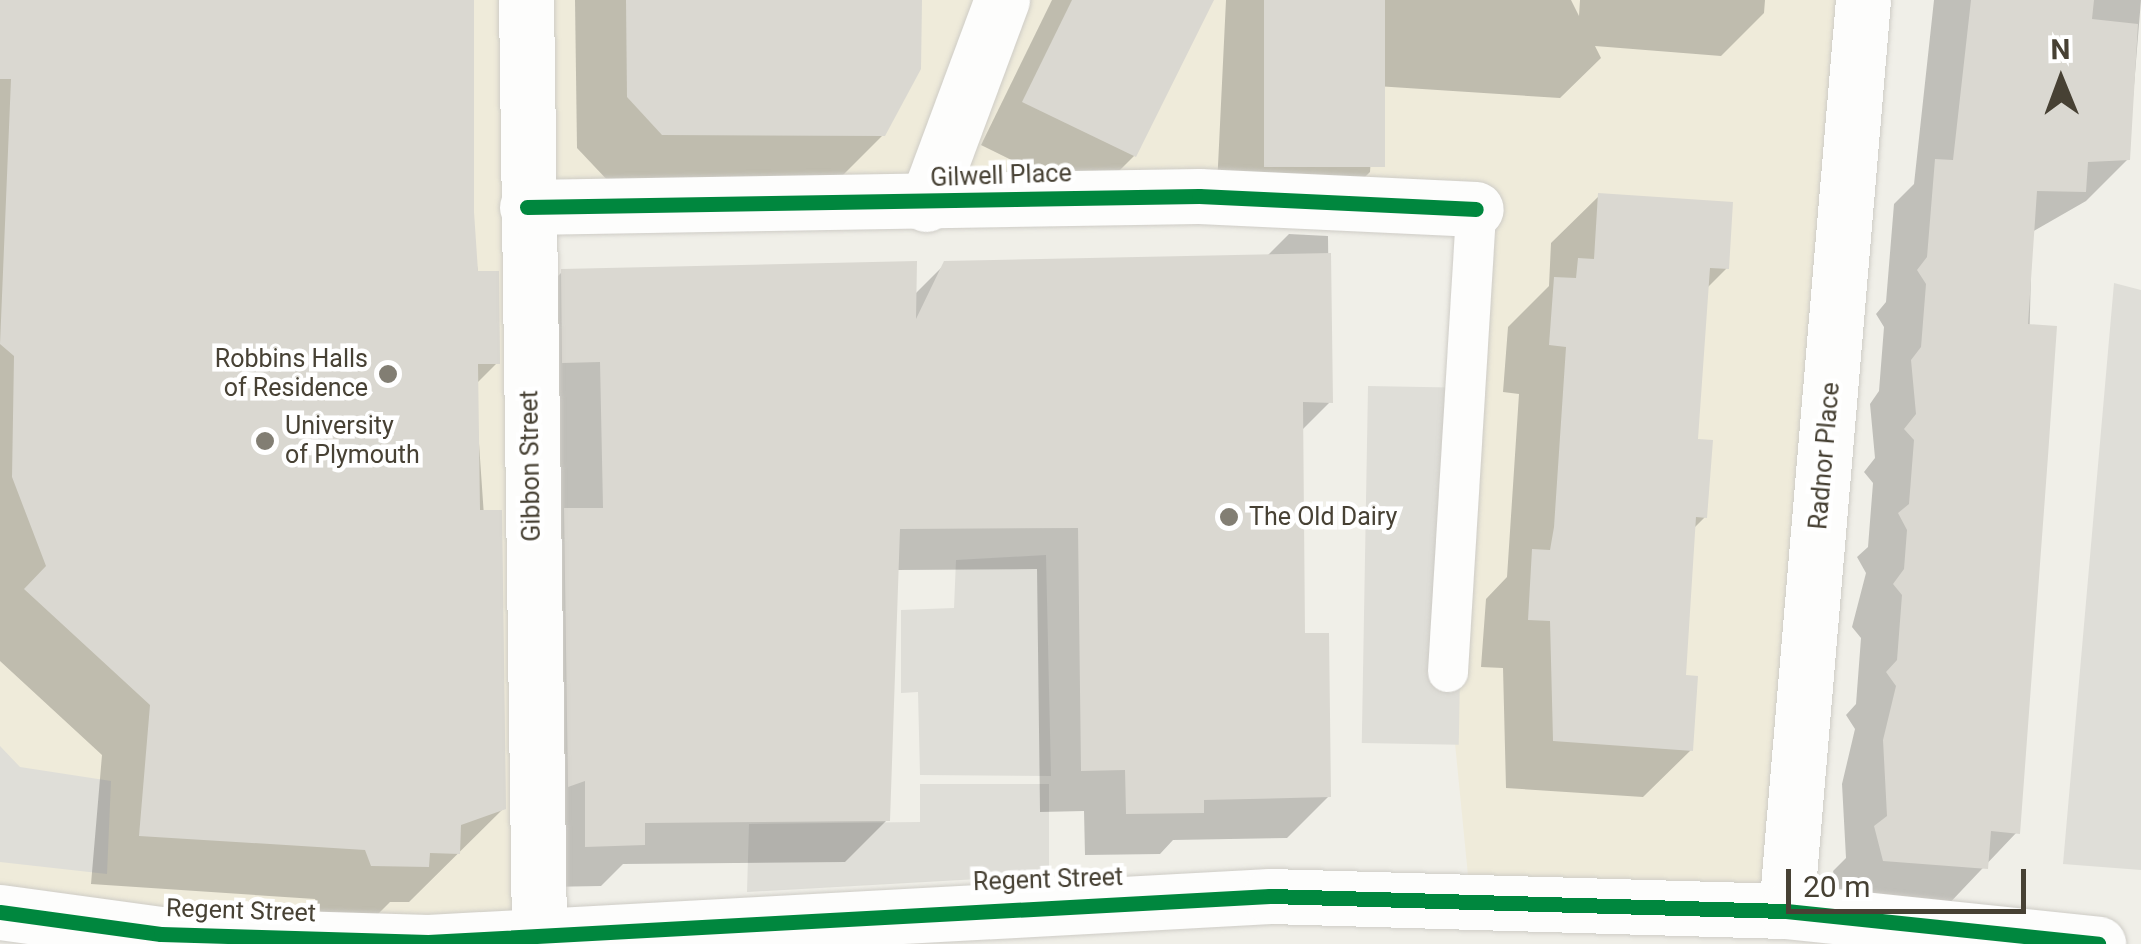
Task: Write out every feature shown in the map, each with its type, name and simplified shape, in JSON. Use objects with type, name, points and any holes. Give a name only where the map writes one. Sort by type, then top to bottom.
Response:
[{"type":"street","name":"Gibbon Street","points":[[526,0],[539,932]]},
{"type":"street","points":[[926,204],[1002,0]]},
{"type":"street","name":"Radnor Place","points":[[1786,911],[1864,0]]},
{"type":"street","name":"Gilwell Place","points":[[527,207],[926,204],[1199,196],[1476,209]]},
{"type":"street","name":"Regent Street","points":[[28,924],[161,934],[428,942],[539,932],[920,927],[1270,896],[1786,911],[1869,933],[2098,944]]},
{"type":"lane","points":[[1448,672],[1476,209]]},
{"type":"shaded area","name":"University of Plymouth","points":[[0,0],[1866,0],[1792,908],[1471,906],[1448,672],[1476,209],[527,207],[539,932],[0,912]]},
{"type":"shaded area","points":[[2114,283],[2141,290],[2141,870],[2063,864]]},
{"type":"shaded area","points":[[1368,386],[1465,388],[1459,745],[1362,743]]},
{"type":"shaded area","points":[[1046,555],[1051,776],[920,775],[918,692],[901,693],[901,610],[954,608],[956,560]]},
{"type":"shaded area","points":[[0,746],[20,767],[111,781],[107,874],[0,862]]},
{"type":"shaded area","points":[[920,784],[1049,784],[1049,875],[747,892],[749,824],[920,822]]},
{"type":"building","points":[[0,0],[474,0],[474,212],[478,271],[499,271],[500,364],[478,364],[480,510],[502,510],[506,809],[461,825],[460,854],[430,853],[429,867],[371,866],[365,850],[139,836],[150,705],[24,589],[46,566],[12,477],[14,356],[0,344],[11,79],[0,79]]},
{"type":"building","points":[[626,0],[922,0],[921,69],[885,136],[662,135],[627,97]]},
{"type":"building","points":[[1072,0],[1214,0],[1136,157],[1022,102]]},
{"type":"building","points":[[1264,0],[1385,0],[1385,167],[1264,167]]},
{"type":"building","points":[[1971,0],[2094,0],[2092,19],[2138,24],[2130,160],[2088,162],[2086,192],[2037,191],[2028,324],[2057,326],[2048,456],[2020,834],[1991,831],[1988,869],[1883,861],[1874,826],[1887,816],[1883,740],[1896,686],[1886,672],[1897,660],[1902,595],[1893,584],[1904,569],[1907,530],[1898,513],[1909,504],[1914,440],[1904,429],[1916,414],[1911,360],[1921,347],[1926,284],[1917,270],[1927,257],[1935,159],[1953,160]]},
{"type":"building","points":[[1598,193],[1733,202],[1729,269],[1710,268],[1698,439],[1713,440],[1707,518],[1696,517],[1686,675],[1698,676],[1693,751],[1553,741],[1550,621],[1528,620],[1532,549],[1550,550],[1554,527],[1566,347],[1549,345],[1554,277],[1576,278],[1578,258],[1594,259]]},
{"type":"building","points":[[1331,253],[1333,403],[1303,402],[1305,633],[1329,633],[1331,797],[1204,800],[1204,813],[1126,814],[1125,770],[1081,771],[1078,528],[900,529],[890,821],[645,823],[645,845],[585,847],[585,781],[568,787],[564,508],[603,508],[600,362],[562,363],[561,269],[917,261],[916,319],[944,261]]},
{"type":"cycle path","points":[[527,207],[1199,196],[1476,209]]},
{"type":"cycle path","points":[[0,912],[161,934],[428,942],[1270,896],[1786,911],[2098,944]]},
{"type":"place","name":"Robbins Halls of Residence","points":[[388,374]]},
{"type":"place","name":"University of Plymouth","points":[[265,441]]},
{"type":"place","name":"The Old Dairy","points":[[1229,517]]}]
